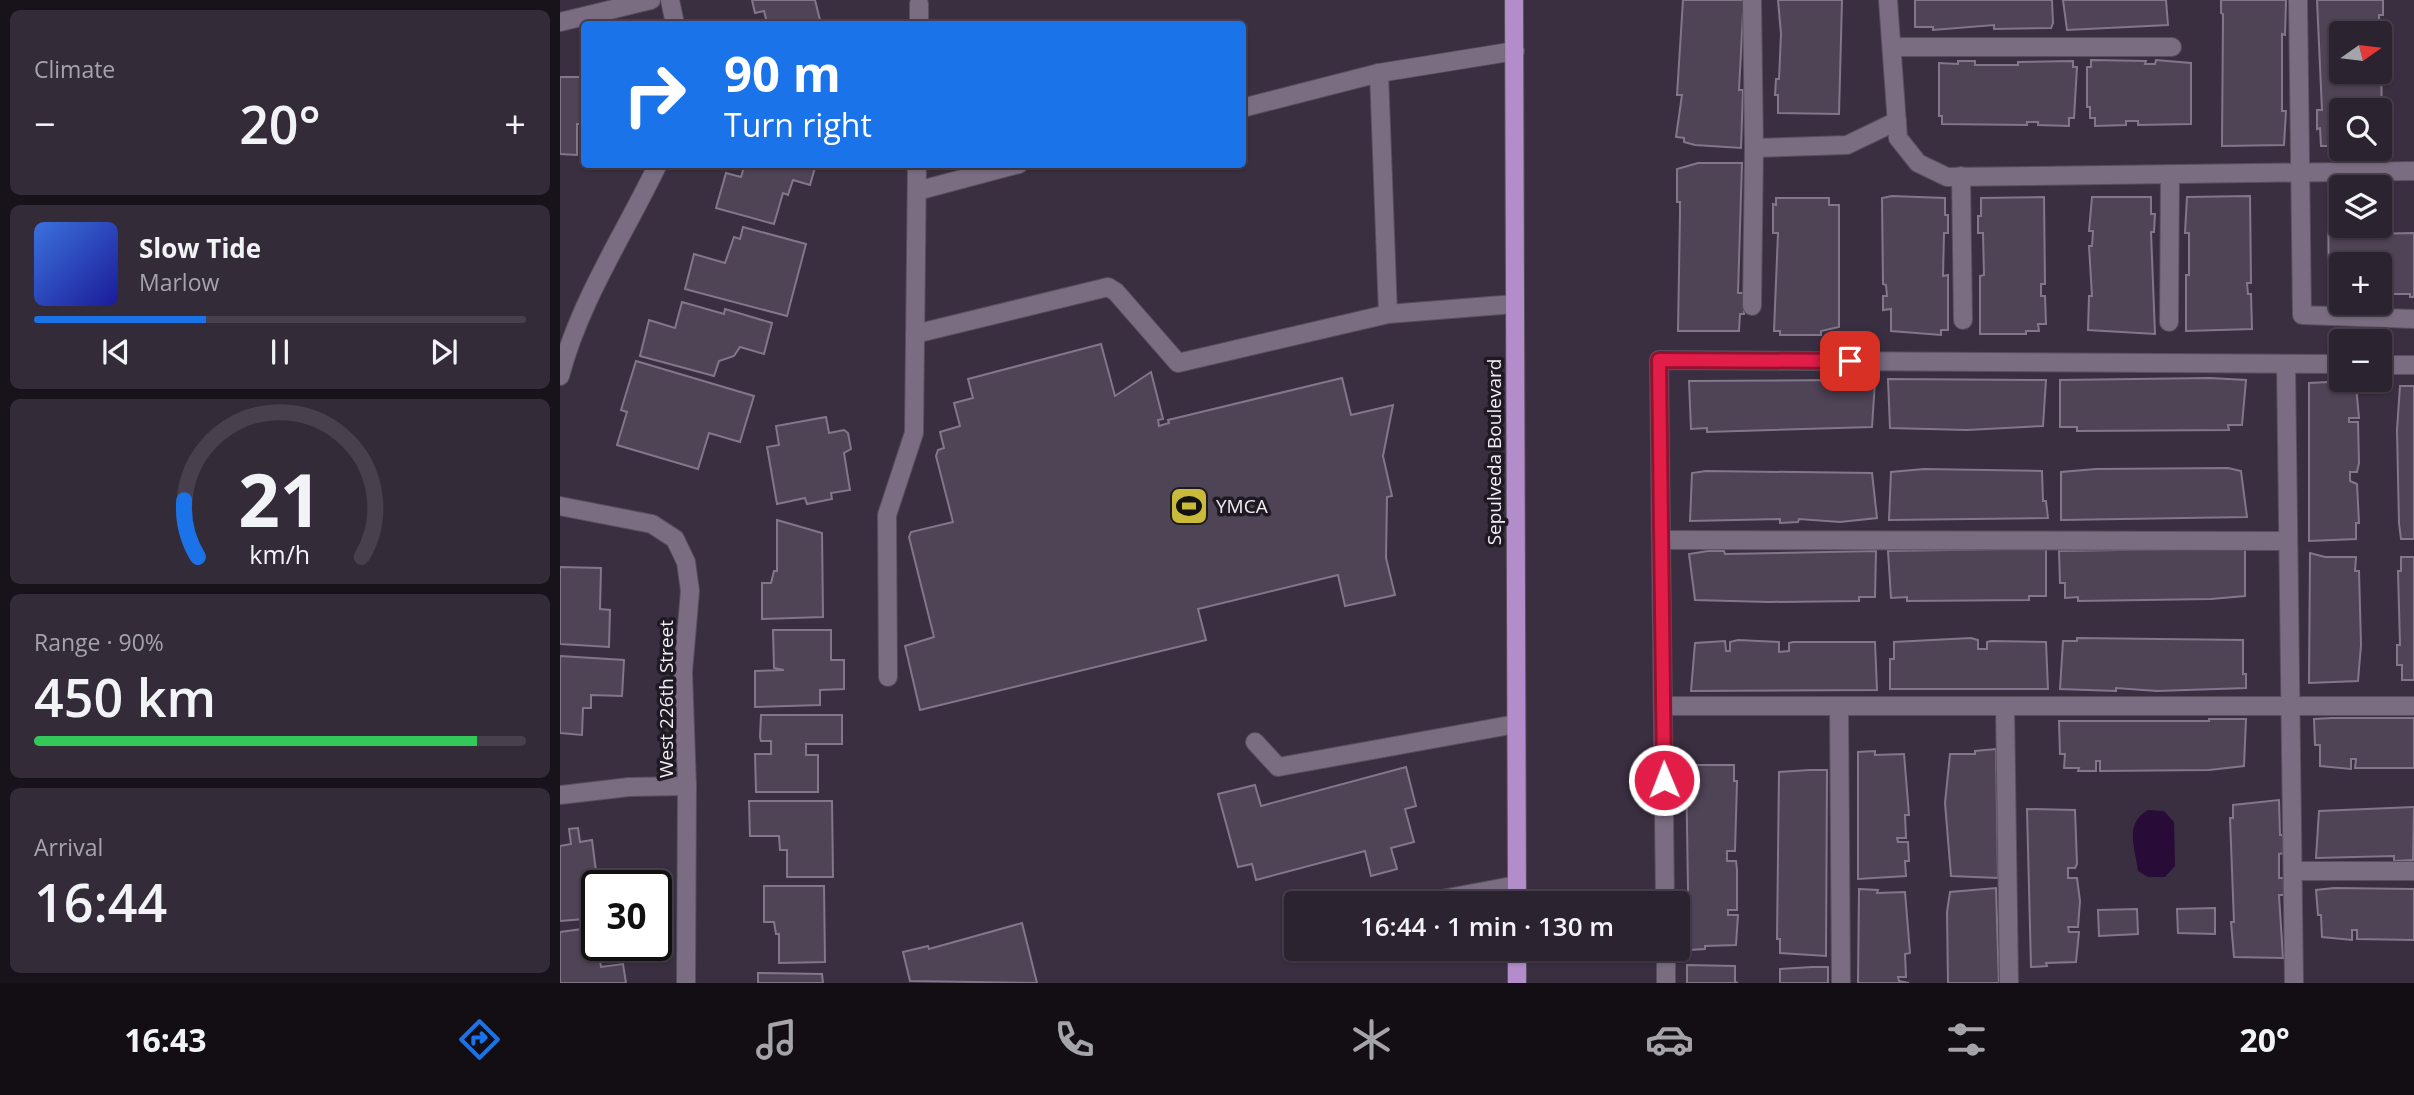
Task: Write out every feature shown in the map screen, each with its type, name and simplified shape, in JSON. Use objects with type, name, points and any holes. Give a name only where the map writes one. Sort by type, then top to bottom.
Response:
[{"type":"main road","name":"Sepulveda Boulevard","points":[[1514,0],[1517,891]]},
{"type":"main road","points":[[1517,961],[1517,983]]},
{"type":"street","points":[[560,22],[651,0]]},
{"type":"street","points":[[670,0],[674,21]]},
{"type":"street","points":[[1752,0],[1752,306]]},
{"type":"street","points":[[1888,0],[1898,138],[1918,163],[1947,177],[2414,170]]},
{"type":"street","points":[[2298,0],[2302,316],[2414,319]]},
{"type":"street","points":[[919,4],[919,21]]},
{"type":"street","points":[[1892,47],[2172,47]]},
{"type":"street","points":[[1246,107],[1379,73],[1515,51]]},
{"type":"street","points":[[1379,73],[1388,314]]},
{"type":"street","points":[[1754,148],[1847,145],[1897,121]]},
{"type":"street","points":[[560,376],[568,345],[596,280],[631,220],[656,168]]},
{"type":"street","points":[[888,677],[887,515],[914,433],[917,168]]},
{"type":"street","points":[[917,191],[1004,168]]},
{"type":"street","points":[[2169,322],[2170,174]]},
{"type":"street","points":[[1961,176],[1963,320]]},
{"type":"street","points":[[915,334],[1108,287],[1116,292],[1178,363],[1388,314],[1515,304]]},
{"type":"street","points":[[1665,891],[1659,360],[2329,365]]},
{"type":"street","points":[[2286,364],[2294,983]]},
{"type":"street","points":[[2392,365],[2414,365]]},
{"type":"street","name":"West 226th Street","points":[[560,506],[652,524],[675,539],[686,562],[690,591],[683,673],[687,786],[686,983]]},
{"type":"street","points":[[1661,540],[2288,541]]},
{"type":"street","points":[[1663,706],[2414,706]]},
{"type":"street","points":[[1839,706],[1841,983]]},
{"type":"street","points":[[2005,706],[2009,983]]},
{"type":"street","points":[[1255,742],[1278,767],[1516,724]]},
{"type":"street","points":[[560,795],[629,787],[687,786]]},
{"type":"street","points":[[2293,871],[2414,871]]},
{"type":"street","points":[[1666,961],[1666,983]]},
{"type":"shaded area","points":[[2148,810],[2164,811],[2174,822],[2175,866],[2165,877],[2148,877],[2138,871],[2133,830],[2140,816]]},
{"type":"building","points":[[752,0],[815,0],[820,21],[766,21],[764,11],[755,13]]},
{"type":"building","points":[[1683,0],[1747,0],[1747,14],[1743,14],[1739,90],[1743,90],[1741,148],[1695,145],[1684,142],[1684,138],[1676,137],[1682,95],[1677,95]]},
{"type":"building","points":[[1778,0],[1842,0],[1839,114],[1778,113],[1778,95],[1775,95],[1776,79],[1779,79],[1781,34]]},
{"type":"building","points":[[1915,0],[2052,0],[2053,23],[2051,28],[1994,29],[1994,25],[1933,30],[1933,27],[1915,27]]},
{"type":"building","points":[[2063,0],[2166,0],[2168,25],[2067,30]]},
{"type":"building","points":[[2221,0],[2286,0],[2285,35],[2282,34],[2282,111],[2286,111],[2284,145],[2222,146]]},
{"type":"building","points":[[2317,0],[2383,0],[2383,15],[2379,15],[2379,21],[2329,21],[2329,84],[2381,84],[2382,98],[2329,98],[2329,146],[2321,146],[2317,110],[2322,110]]},
{"type":"building","points":[[2091,60],[2146,61],[2145,64],[2155,64],[2156,60],[2191,63],[2191,124],[2138,125],[2138,121],[2126,121],[2126,125],[2095,126],[2095,118],[2090,118],[2090,107],[2087,107],[2087,67],[2091,67]]},
{"type":"building","points":[[1958,61],[1975,61],[1975,65],[2018,65],[2018,62],[2073,61],[2073,67],[2077,67],[2074,118],[2069,118],[2069,126],[2038,125],[2038,122],[2027,122],[2027,125],[1942,124],[1942,116],[1939,116],[1939,63],[1958,64]]},
{"type":"building","points":[[560,77],[581,77],[581,124],[577,124],[577,155],[560,154]]},
{"type":"building","points":[[1698,163],[1742,163],[1738,293],[1744,293],[1744,314],[1740,314],[1739,331],[1678,331],[1680,202],[1677,202],[1677,169]]},
{"type":"building","points":[[744,168],[815,168],[810,185],[793,180],[788,195],[783,193],[774,224],[716,208],[726,173],[741,177]]},
{"type":"building","points":[[2250,196],[2251,283],[2247,283],[2248,294],[2251,294],[2252,329],[2186,331],[2186,275],[2189,275],[2189,233],[2185,233],[2187,197]]},
{"type":"building","points":[[2044,197],[2045,284],[2041,284],[2041,296],[2045,296],[2046,324],[2038,324],[2039,331],[2026,331],[2026,334],[1980,334],[1980,276],[1984,275],[1983,233],[1978,233],[1981,198]]},
{"type":"building","points":[[2092,197],[2151,197],[2151,214],[2155,214],[2154,232],[2151,232],[2155,334],[2088,330],[2089,296],[2092,296],[2089,246],[2092,246],[2093,231],[2089,231]]},
{"type":"building","points":[[1776,198],[1829,198],[1829,205],[1839,205],[1839,327],[1821,331],[1821,335],[1780,335],[1780,331],[1774,331],[1778,233],[1773,233],[1773,204],[1776,205]]},
{"type":"building","points":[[1882,198],[1945,198],[1948,233],[1944,233],[1943,276],[1948,275],[1948,330],[1941,330],[1941,335],[1891,331],[1891,309],[1883,310],[1883,296],[1887,296],[1886,285],[1883,284]]},
{"type":"building","points":[[2328,207],[2329,238],[2392,238],[2392,233],[2414,233],[2414,297],[2410,297],[2410,294],[2392,294],[2392,252],[2329,252],[2329,295]]},
{"type":"building","points":[[743,227],[806,244],[787,316],[685,289],[694,254],[725,263],[734,237],[740,239]]},
{"type":"building","points":[[682,302],[724,314],[725,309],[772,323],[764,354],[740,347],[734,356],[719,361],[714,376],[640,356],[649,320],[675,328]]},
{"type":"building","points":[[1101,344],[1115,396],[1151,372],[1163,419],[1158,420],[1159,426],[1169,423],[1168,420],[1342,378],[1351,415],[1393,405],[1383,456],[1392,496],[1387,497],[1386,558],[1395,595],[1345,606],[1338,575],[1198,609],[1206,640],[920,710],[905,646],[934,637],[909,537],[911,532],[953,522],[936,456],[938,450],[944,448],[940,432],[960,426],[954,403],[973,398],[968,379]]},
{"type":"building","points":[[636,361],[754,396],[740,442],[709,433],[698,469],[617,445],[627,412],[621,410]]},
{"type":"building","points":[[1888,379],[2046,380],[2043,426],[1967,430],[1890,428]]},
{"type":"building","points":[[2060,380],[2246,380],[2242,425],[2228,425],[2229,430],[2077,431],[2077,427],[2060,427]]},
{"type":"building","points":[[1689,381],[1875,381],[1872,427],[1707,432],[1707,428],[1691,429]]},
{"type":"building","points":[[2329,382],[2329,392],[2357,392],[2359,418],[2349,418],[2349,422],[2358,422],[2359,463],[2357,472],[2350,472],[2350,481],[2357,484],[2359,523],[2356,523],[2356,539],[2309,541],[2309,383]]},
{"type":"building","points":[[2400,386],[2414,386],[2414,539],[2401,539],[2399,523],[2397,430]]},
{"type":"building","points":[[826,417],[829,433],[844,430],[848,433],[851,449],[844,453],[850,490],[831,493],[832,499],[807,504],[805,498],[777,504],[767,447],[779,445],[776,426]]},
{"type":"building","points":[[2228,468],[2241,471],[2247,517],[2061,520],[2061,472],[2096,469]]},
{"type":"building","points":[[1924,469],[2042,471],[2043,501],[2046,501],[2048,518],[1889,520],[1891,472]]},
{"type":"building","points":[[1692,473],[1872,473],[1877,518],[1840,522],[1799,519],[1798,522],[1780,523],[1780,519],[1690,521]]},
{"type":"building","points":[[777,520],[822,533],[823,617],[762,619],[762,583],[771,583],[774,571],[777,571]]},
{"type":"building","points":[[2245,548],[2245,596],[2078,601],[2078,597],[2065,598],[2065,583],[2060,583],[2059,551]]},
{"type":"building","points":[[2046,549],[2046,596],[2029,596],[2029,600],[1907,601],[1907,597],[1891,598],[1888,551]]},
{"type":"building","points":[[1724,551],[1725,554],[1876,551],[1875,597],[1859,597],[1859,601],[1695,600],[1689,554]]},
{"type":"building","points":[[2310,553],[2325,557],[2356,557],[2355,571],[2359,571],[2361,645],[2358,681],[2309,683]]},
{"type":"building","points":[[2401,557],[2414,557],[2414,680],[2402,680],[2402,665],[2397,665],[2397,645],[2400,645],[2398,571],[2401,571]]},
{"type":"building","points":[[560,567],[601,568],[600,609],[610,610],[609,647],[560,644]]},
{"type":"building","points":[[773,630],[831,630],[831,660],[844,660],[844,689],[820,690],[820,705],[755,707],[755,671],[784,670],[774,668]]},
{"type":"building","points":[[1971,638],[1978,640],[1978,649],[1987,649],[1987,642],[1991,641],[2046,642],[2048,689],[1890,689],[1890,659],[1894,659],[1894,642]]},
{"type":"building","points":[[2077,638],[2243,640],[2243,674],[2246,674],[2246,688],[2157,691],[2116,688],[2116,691],[2060,689],[2063,641],[2077,641]]},
{"type":"building","points":[[1725,641],[1726,651],[1730,651],[1730,642],[1779,642],[1779,652],[1789,651],[1789,643],[1793,642],[1875,642],[1877,690],[1691,691],[1695,643]]},
{"type":"building","points":[[560,656],[624,660],[622,696],[591,695],[591,708],[583,708],[582,735],[560,733]]},
{"type":"building","points":[[761,715],[842,715],[842,744],[806,744],[806,755],[818,755],[818,792],[756,792],[755,754],[771,754],[771,741],[761,741]]},
{"type":"building","points":[[2414,718],[2414,768],[2355,768],[2356,759],[2351,759],[2351,769],[2320,766],[2320,745],[2315,745],[2314,719]]},
{"type":"building","points":[[2246,719],[2244,766],[2209,770],[2100,771],[2100,761],[2096,761],[2096,771],[2078,771],[2079,768],[2064,768],[2065,754],[2060,754],[2059,721]]},
{"type":"building","points":[[1996,749],[1998,878],[1951,876],[1945,803],[1950,754],[1975,754],[1975,751]]},
{"type":"building","points":[[1875,751],[1875,755],[1904,754],[1909,815],[1905,815],[1906,838],[1897,838],[1898,842],[1908,842],[1909,861],[1905,861],[1906,876],[1858,879],[1858,752]]},
{"type":"building","points":[[1686,765],[1734,765],[1734,781],[1737,781],[1735,851],[1727,851],[1727,861],[1736,861],[1737,870],[1737,910],[1728,910],[1728,915],[1738,915],[1736,945],[1705,946],[1705,949],[1690,950]]},
{"type":"building","points":[[1406,767],[1416,806],[1405,809],[1414,842],[1391,848],[1397,869],[1371,876],[1365,851],[1256,880],[1252,864],[1238,867],[1218,794],[1255,785],[1261,806]]},
{"type":"building","points":[[1827,770],[1826,956],[1780,953],[1780,939],[1777,939],[1779,772]]},
{"type":"building","points":[[2279,800],[2280,835],[2283,835],[2284,853],[2279,854],[2279,878],[2284,878],[2284,895],[2279,895],[2283,958],[2234,957],[2230,818],[2233,818],[2233,805]]},
{"type":"building","points":[[749,801],[832,801],[833,877],[787,877],[787,850],[780,850],[779,836],[750,836]]},
{"type":"building","points":[[2414,807],[2413,860],[2394,861],[2394,856],[2316,858],[2319,811]]},
{"type":"building","points":[[2027,809],[2075,810],[2077,864],[2075,868],[2068,868],[2068,878],[2077,878],[2080,901],[2078,927],[2068,927],[2069,932],[2079,932],[2076,962],[2046,963],[2047,966],[2031,967]]},
{"type":"building","points":[[578,828],[580,842],[592,840],[596,870],[581,870],[581,919],[560,921],[560,846],[571,844],[569,829]]},
{"type":"building","points":[[764,886],[824,886],[825,962],[779,963],[779,934],[776,934],[774,922],[764,922]]},
{"type":"building","points":[[1996,888],[1999,983],[1948,983],[1947,912],[1950,892]]},
{"type":"building","points":[[1859,889],[1878,890],[1877,893],[1905,892],[1910,953],[1905,954],[1906,977],[1898,977],[1899,981],[1909,983],[1858,983]]},
{"type":"building","points":[[2414,889],[2414,940],[2357,939],[2357,930],[2352,930],[2352,940],[2322,937],[2316,890]]},
{"type":"building","points":[[2215,908],[2215,934],[2178,933],[2177,909]]},
{"type":"building","points":[[2137,909],[2138,934],[2099,936],[2098,910]]},
{"type":"building","points":[[1022,923],[1037,983],[910,981],[903,952],[928,946],[929,949]]},
{"type":"building","points":[[581,929],[581,961],[600,961],[601,967],[623,964],[626,983],[560,983],[560,932]]},
{"type":"building","points":[[1687,965],[1735,966],[1735,982],[1738,983],[1687,983]]},
{"type":"building","points":[[1828,967],[1828,983],[1780,983],[1780,969]]},
{"type":"building","points":[[758,973],[822,974],[823,983],[758,983]]},
{"type":"place","name":"YMCA","points":[[1189,506]]},
{"type":"route","points":[[1664,780],[1659,360],[1850,361]]}]
